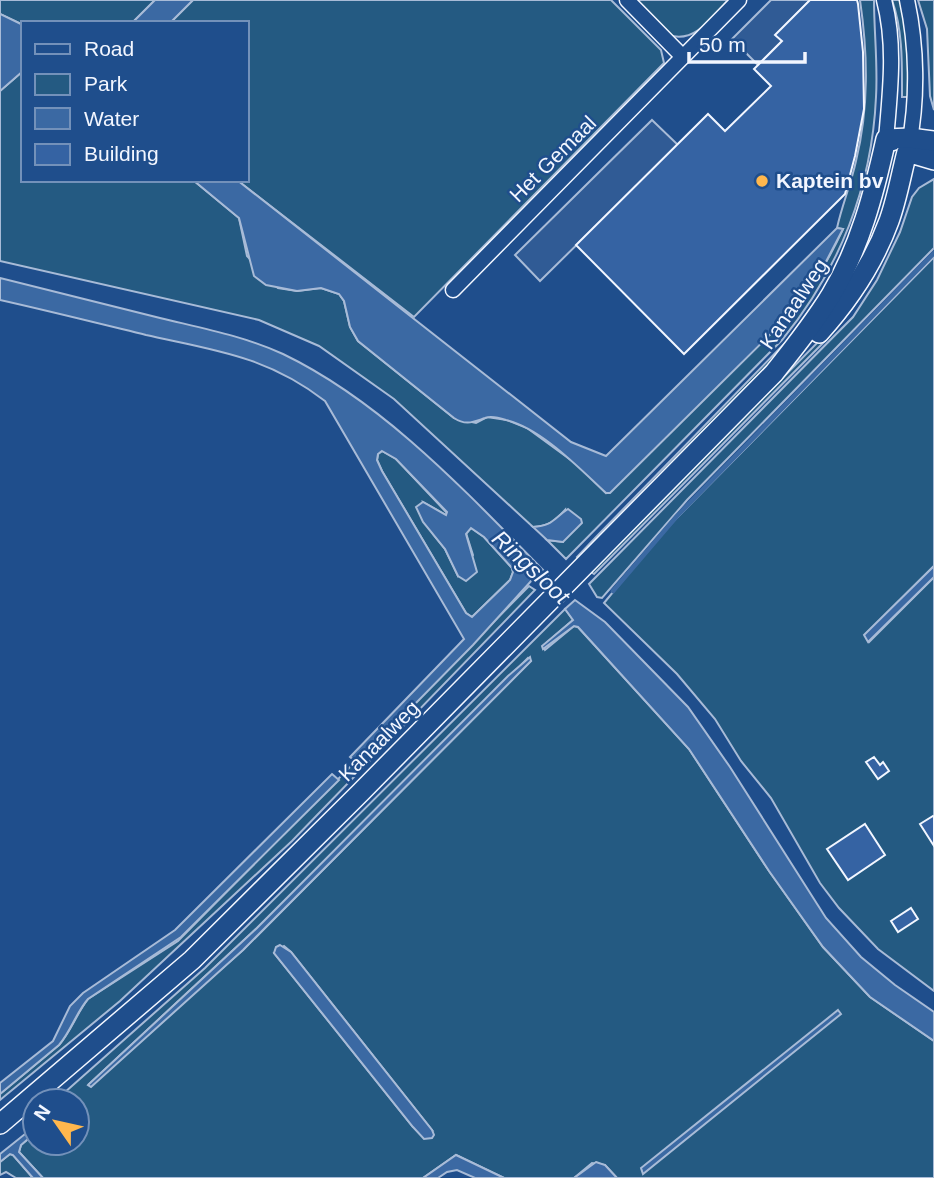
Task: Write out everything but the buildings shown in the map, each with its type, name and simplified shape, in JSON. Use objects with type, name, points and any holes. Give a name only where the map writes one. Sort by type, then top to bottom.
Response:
[{"type":"street","points":[[627,0],[683,57]]},
{"type":"street","name":"Het Gemaal","points":[[453,290],[739,0]]},
{"type":"street","points":[[884,0],[892,65],[886,139],[909,145],[934,160]]},
{"type":"street","points":[[907,0],[914,59],[913,114],[909,145]]},
{"type":"street","name":"Kanaalweg","points":[[0,1124],[192,960],[774,373],[821,310],[846,268],[864,225],[886,139]]},
{"type":"street","points":[[909,145],[934,141]]},
{"type":"street","name":"Kanaalweg","points":[[774,373],[796,358],[807,346],[860,278],[888,223],[909,145]]},
{"type":"green space","points":[[0,0],[155,0],[134,21],[21,21],[21,24],[0,14]]},
{"type":"green space","points":[[193,0],[611,0],[661,50],[664,63],[414,317],[240,182],[248,182],[248,21],[172,21]]},
{"type":"green space","points":[[635,0],[728,0],[703,27],[687,36],[678,37],[669,35]]},
{"type":"green space","points":[[860,0],[874,0],[876,85],[868,163],[849,226],[820,285],[782,340],[566,559],[547,540],[563,542],[565,510],[551,522],[533,527],[394,399],[319,346],[259,320],[0,261],[0,91],[21,73],[21,182],[195,182],[239,218],[247,256],[278,288],[297,291],[321,288],[339,294],[344,301],[350,327],[358,341],[454,418],[476,423],[487,417],[507,420],[527,428],[579,466],[606,493],[797,308],[833,250],[843,229],[837,228],[860,141],[865,101],[865,41]]},
{"type":"green space","points":[[892,0],[902,0],[908,39],[909,97],[902,97],[900,36]]},
{"type":"green space","points":[[918,0],[934,0],[934,110],[930,96],[927,29]]},
{"type":"green space","points":[[934,179],[934,248],[687,500],[602,598],[597,597],[589,584],[853,317],[877,280],[900,232],[912,197],[919,188]]},
{"type":"green space","points":[[896,210],[902,212],[888,248],[870,282],[837,328],[594,574],[591,572],[825,335]]},
{"type":"green space","points":[[934,257],[934,566],[865,635],[869,642],[934,577],[934,991],[878,949],[839,908],[820,883],[771,798],[741,761],[715,719],[677,674],[604,603],[660,535]]},
{"type":"green space","points":[[835,274],[789,343],[579,559],[577,557],[597,536],[786,342]]},
{"type":"green space","points":[[382,451],[396,459],[447,513],[446,515],[423,502],[433,534],[445,549],[458,576],[473,555],[466,533],[471,528],[484,537],[512,568],[510,580],[472,617],[466,613],[382,471],[377,460]]},
{"type":"green space","points":[[529,586],[535,590],[292,841],[120,1001],[0,1100],[0,1094],[59,1045],[88,999],[178,941]]},
{"type":"green space","points":[[565,609],[573,620],[543,646],[545,650],[574,626],[578,627],[689,749],[769,871],[823,947],[870,997],[934,1041],[934,1178],[617,1178],[605,1165],[592,1163],[574,1178],[504,1178],[456,1155],[423,1178],[43,1178],[24,1157],[91,1157],[91,1087],[71,1087],[205,968]],"holes":[[[528,658],[531,661],[243,950],[88,1085],[257,928]],[[284,946],[432,1130],[413,1127],[274,953]]]},
{"type":"green space","points":[[10,1154],[33,1178],[16,1178],[6,1172],[0,1175],[0,1162]]},
{"type":"shaded area","points":[[771,0],[810,0],[776,35],[782,41],[758,65],[732,39]]},
{"type":"shaded area","points":[[652,120],[678,145],[540,281],[515,255]]},
{"type":"water","points":[[155,0],[193,0],[172,21],[134,21]]},
{"type":"water","points":[[0,14],[21,24],[21,73],[0,91]]},
{"type":"water","points":[[195,182],[240,182],[571,442],[606,456],[837,228],[843,229],[818,277],[797,308],[610,493],[606,493],[559,450],[519,424],[487,417],[466,423],[454,418],[358,341],[350,327],[344,301],[339,294],[321,288],[297,291],[266,285],[254,276],[239,218]]},
{"type":"water","points":[[0,278],[222,333],[283,354],[320,374],[391,424],[456,483],[548,575],[540,583],[532,580],[473,645],[357,763],[350,757],[464,639],[325,401],[282,374],[239,357],[0,300]],"holes":[[[382,451],[396,459],[447,512],[446,515],[423,502],[416,507],[423,522],[445,549],[458,576],[466,581],[477,572],[466,534],[471,528],[484,537],[512,568],[510,580],[472,617],[466,613],[377,460]]]},
{"type":"water","points":[[568,509],[581,519],[582,523],[563,542],[547,540],[533,527],[549,523]]},
{"type":"water","points":[[934,566],[934,577],[868,642],[864,635]]},
{"type":"water","points":[[575,600],[605,622],[688,707],[730,767],[826,918],[861,957],[934,1012],[934,1041],[870,997],[823,947],[769,871],[689,749],[578,627],[574,626],[543,649],[542,646],[573,620],[565,609]]},
{"type":"water","points":[[530,657],[531,661],[243,950],[91,1087],[88,1085],[257,928]]},
{"type":"water","points":[[332,774],[339,780],[181,937],[88,999],[59,1045],[0,1094],[0,1083],[53,1041],[70,1006],[83,993],[175,930]]},
{"type":"water","points":[[280,945],[291,952],[432,1130],[432,1138],[424,1139],[413,1127],[274,953]]},
{"type":"water","points":[[838,1010],[841,1014],[643,1174],[641,1168]]},
{"type":"water","points":[[21,1137],[21,1157],[43,1178],[33,1178],[13,1155],[10,1154],[0,1162],[0,1154]]},
{"type":"water","points":[[456,1155],[504,1178],[475,1178],[457,1170],[438,1178],[423,1178]]},
{"type":"water","points":[[596,1162],[605,1165],[617,1178],[574,1178]]},
{"type":"waterway","points":[[613,591],[677,516],[934,253]]},
{"type":"waterway","name":"Ringsloot","points":[[539,575],[554,588]]},
{"type":"place","name":"Kaptein bv","points":[[762,181]]}]
